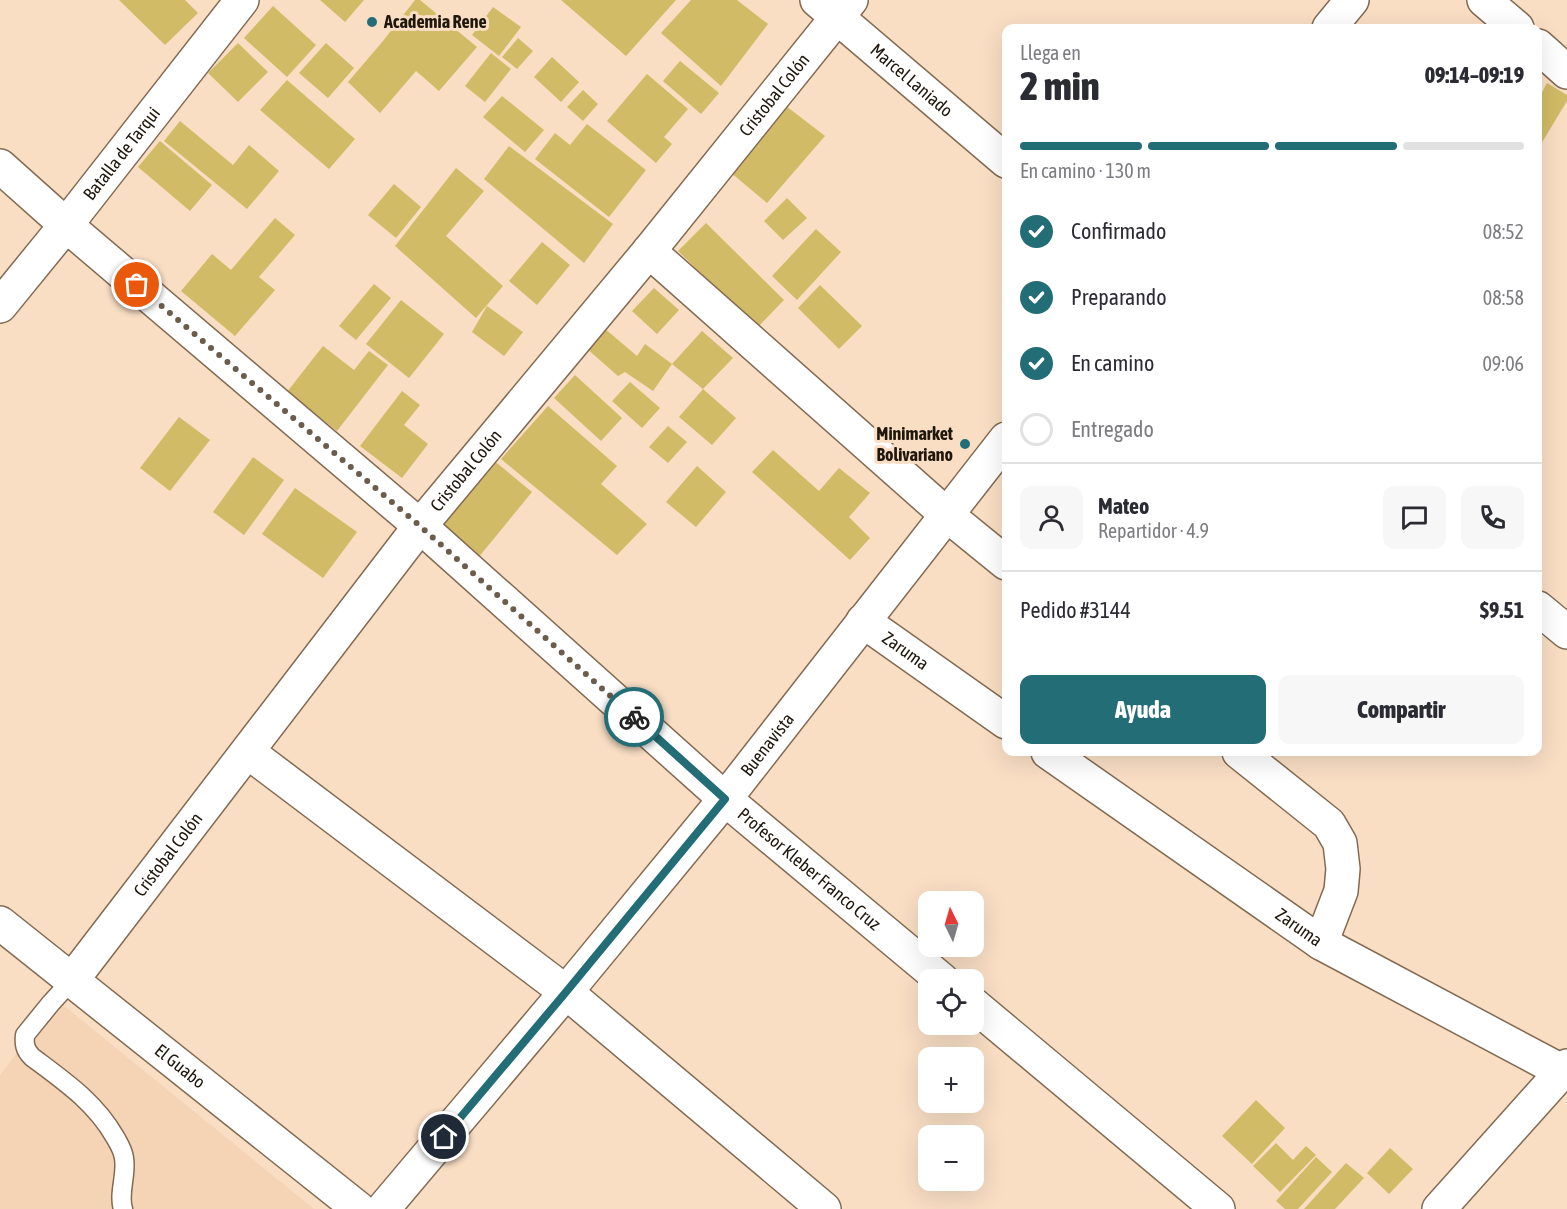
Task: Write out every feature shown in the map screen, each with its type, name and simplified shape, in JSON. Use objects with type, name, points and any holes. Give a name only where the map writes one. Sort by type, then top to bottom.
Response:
[{"type":"street","name":"Batalla de Tarqui","points":[[0,306],[242,0]]},
{"type":"street","points":[[1332,24],[1352,0]]},
{"type":"street","points":[[1484,0],[1512,24]]},
{"type":"street","name":"Marcel Laniado","points":[[835,6],[1002,157]]},
{"type":"street","name":"Cristobal Colón","points":[[72,980],[420,526],[649,251],[835,6]]},
{"type":"street","points":[[1542,50],[1567,72]]},
{"type":"street","name":"Profesor Kleber Franco Cruz","points":[[0,166],[66,225],[420,526],[725,799],[929,969]]},
{"type":"street","points":[[649,251],[947,515],[1002,560]]},
{"type":"street","name":"Buenavista","points":[[383,1209],[725,799],[1002,444]]},
{"type":"street","points":[[1542,611],[1567,632]]},
{"type":"street","name":"Zaruma","points":[[863,621],[1002,719]]},
{"type":"street","points":[[248,752],[566,992],[824,1209]]},
{"type":"street","name":"Zaruma","points":[[1054,756],[1321,943],[1566,1070]]},
{"type":"street","points":[[1244,756],[1329,824],[1340,843],[1344,869],[1341,891],[1321,943]]},
{"type":"street","name":"El Guabo","points":[[0,923],[359,1209]]},
{"type":"street","points":[[984,1013],[1218,1209]]},
{"type":"street","points":[[1439,1209],[1566,1070]]},
{"type":"lane","points":[[72,980],[25,1035],[25,1047],[32,1057],[75,1089],[108,1126],[123,1152],[125,1161],[121,1198],[123,1209]]},
{"type":"shaded area","points":[[57,1000],[314,1209],[0,1209],[0,1075]]},
{"type":"building","points":[[119,0],[185,0],[198,13],[165,45]]},
{"type":"building","points":[[320,0],[364,0],[345,22]]},
{"type":"building","points":[[415,0],[420,0],[477,47],[439,91],[416,71],[380,113],[348,82]]},
{"type":"building","points":[[561,0],[676,0],[626,56]]},
{"type":"building","points":[[691,0],[737,0],[768,24],[721,86],[661,33]]},
{"type":"building","points":[[273,6],[316,45],[287,77],[244,38]]},
{"type":"building","points":[[493,7],[521,27],[499,56],[472,35]]},
{"type":"building","points":[[518,38],[533,51],[517,69],[502,57]]},
{"type":"building","points":[[238,43],[268,72],[238,102],[208,73]]},
{"type":"building","points":[[326,43],[354,68],[328,98],[299,73]]},
{"type":"building","points":[[491,53],[511,69],[485,102],[465,86]]},
{"type":"building","points":[[552,57],[579,82],[561,102],[534,77]]},
{"type":"building","points":[[680,61],[719,93],[701,114],[663,81]]},
{"type":"building","points":[[647,74],[688,109],[664,137],[672,144],[656,163],[607,121]]},
{"type":"building","points":[[287,80],[355,139],[329,169],[260,110]]},
{"type":"building","points":[[1547,83],[1567,95],[1567,101],[1542,142],[1542,92]]},
{"type":"building","points":[[583,90],[598,104],[583,121],[567,107]]},
{"type":"building","points":[[502,96],[544,130],[525,152],[483,117]]},
{"type":"building","points":[[786,106],[825,136],[767,203],[730,172]]},
{"type":"building","points":[[180,121],[233,165],[249,145],[279,171],[247,209],[164,141]]},
{"type":"building","points":[[587,124],[646,170],[609,217],[535,159],[555,133],[570,145]]},
{"type":"building","points":[[160,141],[212,185],[190,211],[138,167]]},
{"type":"building","points":[[509,146],[613,224],[584,263],[484,179]]},
{"type":"building","points":[[456,168],[484,191],[446,236],[503,286],[476,318],[395,246]]},
{"type":"building","points":[[394,184],[421,207],[396,238],[368,215]]},
{"type":"building","points":[[787,198],[807,218],[783,240],[764,221]]},
{"type":"building","points":[[275,218],[295,235],[259,277],[275,290],[235,336],[181,291],[212,254],[231,270]]},
{"type":"building","points":[[706,223],[784,300],[757,328],[678,251]]},
{"type":"building","points":[[816,229],[841,252],[797,300],[772,276]]},
{"type":"building","points":[[542,242],[570,265],[537,305],[509,281]]},
{"type":"building","points":[[374,284],[391,298],[356,340],[339,326]]},
{"type":"building","points":[[820,285],[862,326],[839,349],[798,308]]},
{"type":"building","points":[[654,288],[679,310],[657,334],[632,311]]},
{"type":"building","points":[[401,300],[444,334],[409,378],[366,344]]},
{"type":"building","points":[[487,306],[523,332],[504,356],[472,332]]},
{"type":"building","points":[[604,328],[637,356],[645,344],[672,364],[653,391],[625,372],[618,376],[586,348]]},
{"type":"building","points":[[702,331],[733,358],[703,389],[672,364]]},
{"type":"building","points":[[323,346],[354,370],[369,351],[388,365],[337,431],[287,392]]},
{"type":"building","points":[[575,375],[622,418],[601,441],[554,398]]},
{"type":"building","points":[[630,382],[660,408],[642,428],[612,401]]},
{"type":"building","points":[[703,389],[736,418],[712,445],[679,417]]},
{"type":"building","points":[[402,391],[420,405],[404,425],[428,444],[402,478],[360,446]]},
{"type":"building","points":[[548,406],[617,466],[601,484],[647,524],[617,555],[501,459]]},
{"type":"building","points":[[179,417],[210,440],[170,491],[140,468]]},
{"type":"building","points":[[668,426],[687,442],[668,463],[649,447]]},
{"type":"building","points":[[773,450],[819,491],[839,468],[870,493],[849,517],[870,538],[850,560],[752,472]]},
{"type":"building","points":[[253,457],[284,480],[244,535],[213,512]]},
{"type":"building","points":[[492,459],[532,492],[478,558],[438,525]]},
{"type":"building","points":[[697,466],[726,492],[696,527],[666,502]]},
{"type":"building","points":[[295,488],[357,532],[323,578],[262,534]]},
{"type":"building","points":[[1256,1100],[1285,1128],[1252,1164],[1222,1136]]},
{"type":"building","points":[[1276,1143],[1293,1160],[1306,1146],[1316,1155],[1280,1192],[1253,1166]]},
{"type":"building","points":[[1390,1148],[1413,1169],[1389,1194],[1367,1173]]},
{"type":"building","points":[[1316,1157],[1332,1172],[1298,1209],[1285,1209],[1276,1201]]},
{"type":"building","points":[[1346,1163],[1364,1178],[1335,1209],[1304,1209]]},
{"type":"way so far","points":[[137,285],[420,526],[634,717]]},
{"type":"place","name":"Academia Rene","points":[[372,22]]},
{"type":"place","name":"Minimarket Bolivariano","points":[[965,444]]},
{"type":"route","points":[[444,1137],[725,799],[634,717]]}]
